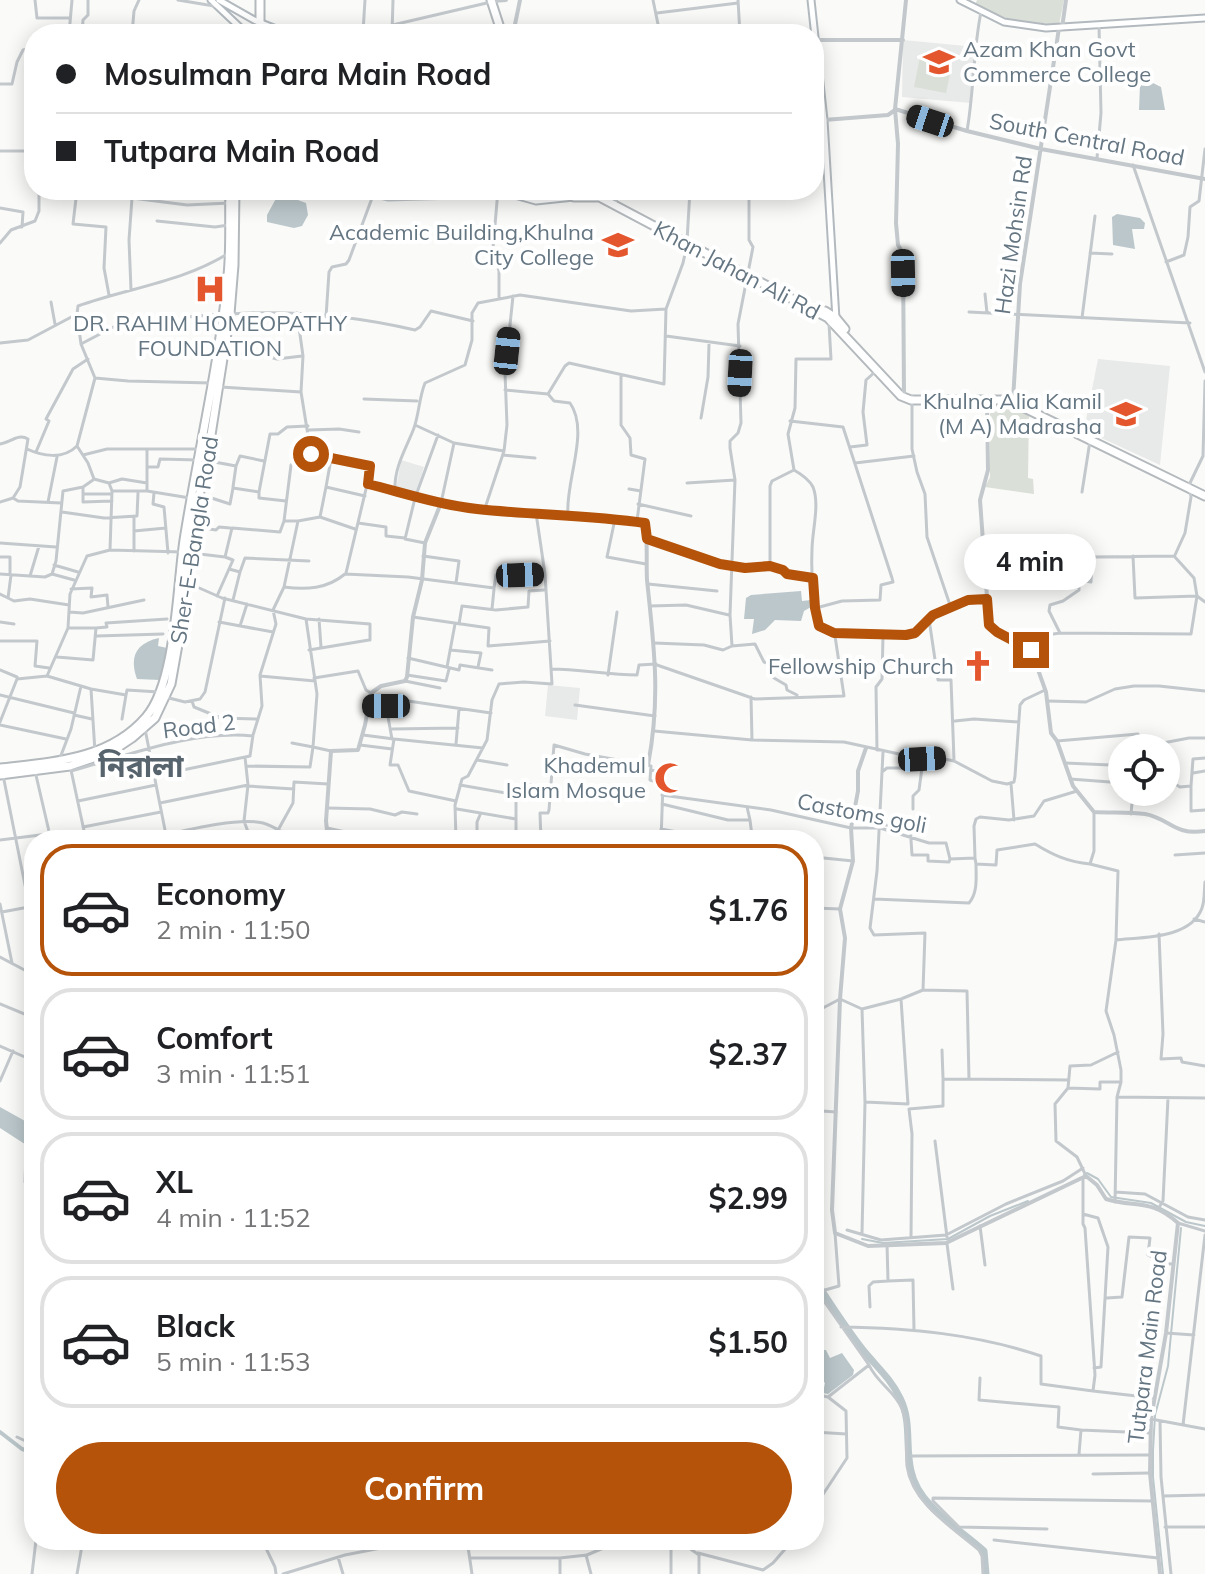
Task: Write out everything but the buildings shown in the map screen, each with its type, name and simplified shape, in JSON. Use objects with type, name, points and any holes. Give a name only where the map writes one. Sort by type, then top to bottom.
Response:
[{"type":"highway","points":[[258,22],[260,0]]},
{"type":"highway","points":[[492,1],[499,24]]},
{"type":"highway","name":"Sher-E-Bangla Road","points":[[17,770],[70,768],[95,759],[145,729],[155,718],[174,671],[185,553],[226,314],[232,236],[229,225],[231,200]]},
{"type":"highway","name":"Sher-E-Bangla Road","points":[[202,460],[200,449],[223,352],[233,200]]},
{"type":"highway","name":"Khan Jahan Ali Rd","points":[[614,200],[687,243],[833,320],[909,396]]},
{"type":"highway","name":"Khan Jahan Ali Rd","points":[[616,201],[687,243]]},
{"type":"highway","name":"Khan Jahan Ali Rd","points":[[833,320],[876,371],[901,396],[909,396]]},
{"type":"highway","points":[[909,396],[1013,400],[1190,487]]},
{"type":"highway","points":[[987,398],[1012,402],[1205,494]]},
{"type":"highway","name":"Sher-E-Bangla Road","points":[[185,553],[193,526],[196,496]]},
{"type":"highway","name":"Sher-E-Bangla Road","points":[[1,773],[95,752],[121,743],[163,694]]},
{"type":"main road","points":[[211,0],[263,24]]},
{"type":"main road","points":[[811,0],[813,24]]},
{"type":"main road","points":[[960,0],[972,3],[1004,22],[1060,28],[1205,18]]},
{"type":"main road","points":[[220,3],[238,24]]},
{"type":"main road","points":[[824,120],[833,320]]},
{"type":"street","points":[[35,0],[37,18],[69,18]]},
{"type":"street","points":[[69,24],[72,0]]},
{"type":"street","points":[[83,24],[88,15],[88,0]]},
{"type":"street","points":[[132,0],[138,1],[133,24]]},
{"type":"street","points":[[178,0],[220,3]]},
{"type":"street","points":[[364,24],[365,0]]},
{"type":"street","points":[[392,24],[393,0]]},
{"type":"street","points":[[400,24],[506,0]]},
{"type":"street","points":[[515,24],[520,0]]},
{"type":"street","points":[[653,0],[659,24]]},
{"type":"street","points":[[906,0],[895,109],[898,144],[896,223],[898,245],[903,253],[914,456],[925,494],[927,537],[951,608]]},
{"type":"street","name":"Hazi Mohsin Rd","points":[[1013,400],[1017,314],[1066,0]]},
{"type":"street","points":[[657,13],[738,1],[739,24]]},
{"type":"street","points":[[967,131],[981,11]]},
{"type":"street","points":[[1097,159],[1101,113],[1099,26]]},
{"type":"street","points":[[824,40],[903,40]]},
{"type":"street","points":[[0,84],[12,84],[17,62],[24,50]]},
{"type":"street","name":"South Central Road","points":[[824,120],[888,115],[895,109],[1041,149],[1203,178]]},
{"type":"street","points":[[1166,262],[1184,255],[1190,207],[1199,201],[1205,149]]},
{"type":"street","points":[[0,151],[24,151]]},
{"type":"street","points":[[1133,165],[1205,372]]},
{"type":"street","points":[[0,243],[11,230],[22,227],[38,216],[39,200]]},
{"type":"street","points":[[76,200],[73,224],[106,227],[104,268],[109,295]]},
{"type":"street","points":[[131,290],[129,240],[132,200]]},
{"type":"street","points":[[148,200],[187,205],[230,203]]},
{"type":"street","points":[[326,317],[329,272],[332,267],[346,264],[349,260],[372,200]]},
{"type":"street","points":[[496,200],[493,248],[499,271],[499,297]]},
{"type":"street","points":[[548,394],[569,363],[664,384],[666,309],[683,263],[689,200]]},
{"type":"street","points":[[732,646],[730,615],[735,480],[730,441],[738,433],[741,423],[739,309],[753,247],[749,240],[749,200]]},
{"type":"street","points":[[0,208],[23,212],[22,227]]},
{"type":"street","points":[[1082,318],[1095,216]]},
{"type":"street","points":[[157,221],[215,227],[229,225]]},
{"type":"street","points":[[27,449],[57,457],[77,446],[95,378],[81,344],[78,306],[185,274],[229,253]]},
{"type":"street","points":[[1090,253],[1112,254]]},
{"type":"street","points":[[985,294],[987,313]]},
{"type":"street","points":[[484,510],[503,453],[507,425],[505,390],[513,296]]},
{"type":"street","points":[[395,490],[397,468],[415,425],[418,401],[425,383],[465,365],[472,340],[472,313],[478,303],[499,297],[538,296],[631,311],[666,309]]},
{"type":"street","points":[[51,302],[55,324]]},
{"type":"street","points":[[187,317],[297,313],[375,321],[415,330],[427,313],[434,311],[473,321]]},
{"type":"street","points":[[969,312],[1190,323]]},
{"type":"street","points":[[297,313],[303,356],[301,392],[311,454]]},
{"type":"street","points":[[0,343],[28,340],[77,314]]},
{"type":"street","points":[[833,320],[831,359],[796,359],[795,408],[788,434],[794,470],[813,487],[813,578],[819,626],[834,633],[883,636],[915,633],[929,619],[951,608],[968,600],[987,599]]},
{"type":"street","points":[[81,344],[121,323]]},
{"type":"street","points":[[666,336],[740,346]]},
{"type":"street","points":[[1196,341],[1205,341]]},
{"type":"street","points":[[701,418],[708,377],[709,344]]},
{"type":"street","points":[[223,352],[277,359],[303,356]]},
{"type":"street","points":[[36,452],[49,421],[46,419],[73,369],[88,359]]},
{"type":"street","points":[[850,447],[867,445],[863,412],[866,380],[876,371]]},
{"type":"street","points":[[621,376],[621,425],[630,438],[632,456],[645,459],[637,522]]},
{"type":"street","points":[[95,378],[214,389],[301,392]]},
{"type":"street","points":[[1174,556],[1185,533],[1190,487],[1203,456],[1205,381]]},
{"type":"street","points":[[505,390],[548,394],[554,401],[570,403],[575,410],[578,432],[567,500],[568,514]]},
{"type":"street","points":[[987,398],[988,470],[980,500],[989,625],[1031,650],[1048,701],[1050,730],[1070,779],[1094,812],[1094,851],[1090,864]]},
{"type":"street","points":[[364,399],[418,401]]},
{"type":"street","points":[[790,421],[843,427],[893,582],[881,585],[880,600],[842,601],[815,608]]},
{"type":"street","points":[[415,425],[454,443],[535,458]]},
{"type":"street","points":[[286,501],[259,498],[270,434],[279,434],[287,427],[359,432]]},
{"type":"street","points":[[405,538],[415,498],[438,435]]},
{"type":"street","points":[[0,444],[24,437],[28,439],[20,487],[13,498],[0,502]]},
{"type":"street","points":[[1082,492],[1090,441]]},
{"type":"street","points":[[406,678],[425,543],[441,503],[454,443]]},
{"type":"street","points":[[77,446],[94,479]]},
{"type":"street","points":[[83,455],[107,449],[200,449]]},
{"type":"street","points":[[147,449],[147,491]]},
{"type":"street","points":[[193,526],[216,530],[219,527],[280,532],[291,465],[297,459],[311,454],[370,466],[345,574],[325,586],[304,589],[284,587]]},
{"type":"street","points":[[83,494],[147,491],[196,496],[230,504],[240,456],[264,461]]},
{"type":"street","points":[[855,463],[914,456]]},
{"type":"street","points":[[48,502],[57,457]]},
{"type":"street","points":[[320,517],[331,458]]},
{"type":"street","points":[[148,467],[158,467],[160,459],[202,460],[236,466]]},
{"type":"street","points":[[770,566],[770,486],[772,481],[794,470]]},
{"type":"street","points":[[94,479],[109,483],[122,479],[147,483]]},
{"type":"street","points":[[52,574],[63,491],[83,487],[94,479]]},
{"type":"street","points":[[687,483],[735,480]]},
{"type":"street","points":[[109,483],[112,492],[110,550]]},
{"type":"street","points":[[368,484],[415,498],[484,510],[568,514],[645,524],[656,664],[654,731],[649,767],[650,780],[662,783],[661,829],[666,830]]},
{"type":"street","points":[[83,487],[83,502],[112,501]]},
{"type":"street","points":[[326,487],[365,496]]},
{"type":"street","points":[[233,488],[259,492]]},
{"type":"street","points":[[629,489],[641,491]]},
{"type":"street","points":[[62,512],[104,518],[137,516],[138,491]]},
{"type":"street","points":[[154,493],[153,504],[164,507],[168,553]]},
{"type":"street","points":[[13,498],[18,501],[61,503]]},
{"type":"street","points":[[638,504],[691,516]]},
{"type":"street","points":[[456,830],[455,808],[460,785],[487,740],[499,684],[552,684],[545,574],[536,513]]},
{"type":"street","points":[[134,516],[134,551]]},
{"type":"street","points":[[284,521],[320,517],[356,529]]},
{"type":"street","points":[[615,519],[607,557],[646,564]]},
{"type":"street","points":[[247,830],[244,821],[248,786],[246,766],[262,706],[260,676],[276,624],[273,610],[284,587],[298,521]]},
{"type":"street","points":[[358,523],[386,527],[386,536],[425,543]]},
{"type":"street","points":[[134,531],[166,528]]},
{"type":"street","points":[[225,557],[232,528]]},
{"type":"street","points":[[647,539],[710,561],[733,566],[770,566],[787,574],[813,578]]},
{"type":"street","points":[[0,543],[57,547]]},
{"type":"street","points":[[30,576],[39,546]]},
{"type":"street","points":[[47,676],[68,628],[74,580],[87,556],[110,550],[225,557],[233,560],[217,596]]},
{"type":"street","points":[[423,556],[459,561],[456,583]]},
{"type":"street","points":[[1133,556],[1135,598],[1197,596],[1205,602]]},
{"type":"street","points":[[986,577],[1046,575],[1091,582],[1092,557],[1174,556],[1194,578],[1197,596],[1191,634],[1060,633],[1040,636],[1031,650]]},
{"type":"street","points":[[0,557],[10,557],[8,598]]},
{"type":"street","points":[[233,600],[245,558],[309,561]]},
{"type":"street","points":[[54,565],[78,572]]},
{"type":"street","points":[[229,569],[240,572]]},
{"type":"street","points":[[0,574],[45,577],[52,574],[74,580]]},
{"type":"street","points":[[345,574],[494,588]]},
{"type":"street","points":[[492,609],[496,575],[545,574]]},
{"type":"street","points":[[1060,633],[1049,611],[1050,605],[1063,601],[1079,590],[1079,581]]},
{"type":"street","points":[[648,584],[717,591]]},
{"type":"street","points":[[71,589],[92,588],[91,597],[107,595],[108,608]]},
{"type":"street","points":[[183,588],[306,619],[370,624],[371,640],[309,650]]},
{"type":"street","points":[[292,743],[331,751],[358,750],[371,693],[381,686],[406,678],[446,681],[450,650],[462,606],[492,609],[528,607],[529,591],[545,590]]},
{"type":"street","points":[[0,594],[14,601],[30,599],[69,605]]},
{"type":"street","points":[[122,719],[127,690],[192,701],[200,699],[205,692],[225,598]]},
{"type":"street","points":[[69,612],[144,600]]},
{"type":"street","points":[[240,626],[247,604]]},
{"type":"street","points":[[650,606],[686,605],[730,615]]},
{"type":"street","points":[[608,675],[617,612]]},
{"type":"street","points":[[413,617],[489,628],[488,646],[550,641]]},
{"type":"street","points":[[68,628],[96,628],[107,627],[106,623],[167,619]]},
{"type":"street","points":[[246,766],[310,767],[317,694],[306,619]]},
{"type":"street","points":[[319,619],[321,648]]},
{"type":"street","points":[[929,619],[938,680],[951,680],[954,761]]},
{"type":"street","points":[[0,622],[14,624]]},
{"type":"street","points":[[219,622],[273,632]]},
{"type":"street","points":[[56,657],[93,660],[96,628]]},
{"type":"street","points":[[551,669],[637,675],[639,665],[656,664],[751,697],[844,696],[834,633]]},
{"type":"street","points":[[97,636],[163,634]]},
{"type":"street","points":[[877,750],[876,687],[882,679],[883,636]]},
{"type":"street","points":[[0,641],[37,641],[35,666],[51,668]]},
{"type":"street","points":[[654,643],[704,645],[723,650],[755,644],[764,662],[770,664],[774,678],[801,697]]},
{"type":"street","points":[[450,650],[481,653],[478,667]]},
{"type":"street","points":[[408,658],[459,670],[460,665],[492,670]]},
{"type":"street","points":[[0,670],[18,676],[0,724],[66,739]]},
{"type":"street","points":[[260,676],[314,679],[358,671],[366,690],[371,693]]},
{"type":"street","points":[[17,679],[47,676],[126,695]]},
{"type":"street","points":[[406,678],[440,688]]},
{"type":"street","points":[[59,761],[81,686]]},
{"type":"street","points":[[1048,701],[1086,702],[1115,689],[1134,686],[1205,691]]},
{"type":"street","points":[[91,689],[95,752]]},
{"type":"street","points":[[1014,820],[1011,783],[1015,776],[1020,705],[1045,690]]},
{"type":"street","points":[[0,695],[92,719]]},
{"type":"street","points":[[751,697],[752,740]]},
{"type":"street","points":[[192,701],[194,707],[221,718],[259,719]]},
{"type":"street","points":[[369,706],[408,701],[491,713]]},
{"type":"street","points":[[575,705],[655,716]]},
{"type":"street","points":[[386,706],[393,739],[390,765],[398,765],[409,791],[456,801]]},
{"type":"street","points":[[456,744],[459,709]]},
{"type":"street","points":[[953,721],[1019,722]]},
{"type":"street","points":[[392,729],[458,728]]},
{"type":"street","points":[[145,729],[164,830]]},
{"type":"street","points":[[654,731],[752,740],[844,742],[922,759],[954,761],[992,781],[1011,783]]},
{"type":"street","name":"Road 2","points":[[70,768],[230,734],[253,736]]},
{"type":"street","points":[[363,735],[483,748]]},
{"type":"street","points":[[1057,741],[1108,737]]},
{"type":"street","points":[[1180,740],[1205,738]]},
{"type":"street","points":[[360,745],[393,749]]},
{"type":"street","points":[[541,830],[540,813],[548,813],[554,745],[663,773]]},
{"type":"street","points":[[824,1291],[839,1286],[832,1210],[839,999],[845,938],[840,909],[853,861],[851,828],[858,791],[858,771],[866,748]]},
{"type":"street","points":[[331,751],[327,828],[336,830]]},
{"type":"street","points":[[883,752],[880,826],[870,928],[874,935],[925,933],[923,990]]},
{"type":"street","points":[[154,776],[248,756]]},
{"type":"street","points":[[1193,773],[1193,759],[1205,758]]},
{"type":"street","points":[[913,809],[913,796],[919,790],[922,759]]},
{"type":"street","points":[[477,760],[507,765]]},
{"type":"street","points":[[1065,763],[1108,765]]},
{"type":"street","points":[[70,768],[84,830]]},
{"type":"street","points":[[882,772],[887,768],[922,768]]},
{"type":"street","points":[[35,771],[48,830]]},
{"type":"street","points":[[1205,771],[1190,773],[1191,811],[1205,810]]},
{"type":"street","points":[[1,773],[24,875]]},
{"type":"street","points":[[1070,779],[1108,782]]},
{"type":"street","points":[[278,830],[293,803],[294,782],[329,784]]},
{"type":"street","points":[[460,785],[523,796],[524,784],[550,786]]},
{"type":"street","points":[[78,801],[156,785]]},
{"type":"street","points":[[160,803],[248,786],[294,789]]},
{"type":"street","points":[[1180,787],[1191,786]]},
{"type":"street","points":[[874,899],[969,903],[976,886],[976,819],[1014,820],[1034,816],[1044,801],[1077,791]]},
{"type":"street","points":[[516,795],[516,830]]},
{"type":"street","name":"Castoms goli","points":[[662,795],[747,807],[851,828],[880,826],[929,843],[946,843],[950,859]]},
{"type":"street","points":[[662,804],[728,820],[750,820]]},
{"type":"street","points":[[1131,814],[1132,806]]},
{"type":"street","points":[[747,807],[751,830]]},
{"type":"street","points":[[328,808],[370,809],[395,815],[402,812],[417,814]]},
{"type":"street","points":[[455,808],[480,815],[516,819]]},
{"type":"street","points":[[83,827],[161,812]]},
{"type":"street","points":[[1094,812],[1148,814],[1177,830],[1193,833],[1205,831]]},
{"type":"street","points":[[477,830],[480,815]]},
{"type":"street","points":[[203,830],[244,821],[266,824],[274,830]]},
{"type":"street","points":[[880,826],[910,825],[912,855],[928,855],[928,861],[975,858]]},
{"type":"street","points":[[0,840],[24,837]]},
{"type":"street","points":[[976,864],[996,865],[997,850],[1035,844],[1068,861],[1118,871],[1116,940],[1106,1011],[1118,1052],[1121,1082],[1117,1097],[1115,1200],[1106,1199],[1097,1185],[1084,1177]]},
{"type":"street","points":[[1175,855],[1205,853]]},
{"type":"street","points":[[824,858],[853,861]]},
{"type":"street","points":[[1116,940],[1174,932],[1194,919],[1202,909],[1205,882]]},
{"type":"street","points":[[0,904],[12,963]]},
{"type":"street","points":[[2,912],[24,908]]},
{"type":"street","points":[[824,908],[840,909]]},
{"type":"street","points":[[1194,919],[1205,922]]},
{"type":"street","points":[[1159,934],[1161,1059],[1181,1058],[1182,1062],[1205,1066]]},
{"type":"street","points":[[0,957],[24,970]]},
{"type":"street","points":[[839,999],[862,1009],[923,990],[967,991],[969,1079]]},
{"type":"street","points":[[824,1007],[839,999]]},
{"type":"street","points":[[901,999],[912,1134],[911,1237]]},
{"type":"street","points":[[0,1004],[24,1014]]},
{"type":"street","points":[[862,1009],[865,1102],[862,1234]]},
{"type":"street","points":[[0,1046],[24,1056]]},
{"type":"street","points":[[865,1102],[943,1106],[942,1050]]},
{"type":"street","points":[[0,1081],[13,1051]]},
{"type":"street","points":[[1093,1391],[1083,1214],[1084,1169],[1077,1157],[1056,1141],[1055,1104],[1068,1088],[1070,1066],[1091,1065],[1118,1052]]},
{"type":"street","points":[[943,1079],[1069,1080]]},
{"type":"street","points":[[1068,1088],[1100,1089],[1100,1082],[1121,1082]]},
{"type":"street","points":[[1117,1097],[1205,1098]]},
{"type":"street","points":[[1160,1206],[1168,1098]]},
{"type":"street","points":[[824,1111],[836,1112]]},
{"type":"street","points":[[935,1141],[953,1289]]},
{"type":"street","points":[[835,1233],[868,1246],[911,1237],[947,1239],[1006,1204],[1084,1169]]},
{"type":"street","points":[[847,1230],[887,1243],[947,1239],[1084,1177]]},
{"type":"street","points":[[1115,1193],[1145,1194],[1160,1206],[1205,1220]]},
{"type":"street","name":"Tutpara Main Road","points":[[1115,1200],[1160,1206],[1178,1223],[1170,1333],[1151,1419],[1150,1473],[1160,1574]]},
{"type":"street","points":[[1083,1214],[1096,1216],[1103,1227],[1108,1247],[1101,1367],[1094,1368]]},
{"type":"street","points":[[1178,1223],[1205,1233],[1183,1425]]},
{"type":"street","points":[[980,1226],[985,1265]]},
{"type":"street","points":[[1107,1298],[1122,1297],[1129,1237],[1150,1238],[1148,1255],[1156,1259],[1156,1263],[1174,1264]]},
{"type":"street","points":[[887,1243],[888,1281]]},
{"type":"street","points":[[870,1307],[869,1286],[873,1282],[913,1280],[914,1330]]},
{"type":"street","points":[[824,1300],[874,1376],[895,1394],[903,1410],[909,1479],[932,1510],[979,1550],[983,1574]]},
{"type":"street","points":[[841,1327],[914,1330],[979,1339],[1041,1356],[1041,1384],[1154,1398]]},
{"type":"street","points":[[1170,1333],[1194,1335]]},
{"type":"street","points":[[828,1397],[869,1365]]},
{"type":"street","points":[[980,1378],[979,1400],[1059,1407],[1058,1427],[1151,1433]]},
{"type":"street","points":[[824,1396],[846,1411],[847,1458],[824,1493]]},
{"type":"street","points":[[1151,1419],[1205,1429]]},
{"type":"street","points":[[1160,1421],[1165,1527],[1171,1574]]},
{"type":"street","points":[[1079,1454],[1081,1430]]},
{"type":"street","points":[[824,1433],[846,1434]]},
{"type":"street","points":[[17,1437],[24,1440]]},
{"type":"street","points":[[912,1456],[1151,1455]]},
{"type":"street","points":[[1093,1474],[1150,1473]]},
{"type":"street","points":[[1163,1496],[1205,1495]]},
{"type":"street","points":[[1047,1529],[959,1527],[933,1498],[1152,1501]]},
{"type":"street","points":[[1165,1527],[1205,1527]]},
{"type":"street","points":[[994,1540],[1158,1558]]},
{"type":"street","points":[[32,1574],[35,1550]]},
{"type":"street","points":[[77,1574],[81,1550]]},
{"type":"street","points":[[267,1550],[276,1574]]},
{"type":"street","points":[[283,1574],[369,1550]]},
{"type":"street","points":[[469,1550],[472,1574]]},
{"type":"street","points":[[470,1558],[560,1558],[586,1555],[598,1550]]},
{"type":"street","points":[[671,1550],[671,1574]]},
{"type":"street","points":[[690,1550],[763,1570],[784,1550]]},
{"type":"street","points":[[698,1553],[699,1574]]},
{"type":"street","points":[[586,1555],[591,1574]]},
{"type":"street","points":[[338,1557],[343,1574]]},
{"type":"street","points":[[560,1558],[560,1574]]},
{"type":"shaded area","points":[[977,0],[1064,0],[1059,25],[1011,20],[975,5]]},
{"type":"shaded area","name":"Azam Khan Govt Commerce College","points":[[903,40],[976,47],[971,103],[902,97]]},
{"type":"shaded area","name":"Azam Khan Govt Commerce College","points":[[920,57],[952,64],[946,93],[914,87]]},
{"type":"shaded area","points":[[1151,82],[1161,87],[1165,110],[1139,110],[1140,85]]},
{"type":"shaded area","points":[[275,200],[298,200],[306,203],[308,215],[302,226],[294,228],[267,222],[267,215]]},
{"type":"shaded area","points":[[1117,214],[1140,218],[1145,223],[1144,229],[1132,229],[1135,249],[1113,245],[1112,217]]},
{"type":"shaded area","name":"Khulna Alia Kamil (M A) Madrasha","points":[[1098,359],[1170,366],[1160,465],[1084,430]]},
{"type":"shaded area","points":[[990,401],[1029,410],[1028,478],[1033,479],[1034,494],[985,487],[990,477]]},
{"type":"shaded area","points":[[401,460],[424,467],[415,495],[396,489]]},
{"type":"shaded area","points":[[801,591],[802,601],[811,600],[811,607],[804,611],[801,621],[775,620],[765,630],[752,634],[754,619],[744,619],[746,598]]},
{"type":"shaded area","points":[[159,638],[158,646],[167,648],[160,680],[137,679],[134,664],[136,652],[145,643]]},
{"type":"shaded area","points":[[548,685],[580,688],[577,720],[545,716]]},
{"type":"shaded area","points":[[0,1107],[24,1120],[24,1144],[0,1128]]},
{"type":"shaded area","points":[[824,1350],[830,1358],[842,1353],[854,1370],[853,1375],[828,1394],[824,1393]]},
{"type":"waterway","points":[[1084,1175],[1087,1173],[1098,1179],[1111,1197],[1151,1203],[1186,1222],[1205,1226]]},
{"type":"waterway","points":[[862,1239],[883,1243],[948,1239],[990,1216],[1028,1201]]},
{"type":"waterway","points":[[1163,1574],[1153,1450],[1155,1415],[1168,1366],[1181,1228]]},
{"type":"waterway","points":[[824,1294],[900,1398],[906,1416],[909,1462],[915,1484],[941,1516],[984,1551],[986,1574]]},
{"type":"waterway","points":[[0,1432],[24,1450]]},
{"type":"place","name":"Azam Khan Govt Commerce College","points":[[939,62]]},
{"type":"place","name":"Academic Building,Khulna City College","points":[[618,245]]},
{"type":"place","name":"DR. RAHIM HOMEOPATHY FOUNDATION","points":[[210,289]]},
{"type":"place","name":"Khulna Alia Kamil (M A) Madrasha","points":[[1126,414]]},
{"type":"place","name":"Fellowship Church","points":[[978,666]]},
{"type":"place","name":"Khademul Islam Mosque","points":[[670,778]]},
{"type":"district","name":"নিরালা","points":[[141,767]]},
{"type":"route","points":[[311,454],[370,466],[368,484],[415,498],[480,510],[568,514],[645,523],[647,539],[666,547],[720,564],[745,568],[770,566],[787,574],[813,578],[819,626],[834,633],[906,635],[915,633],[933,615],[968,600],[987,599],[989,625],[1031,650]]}]
